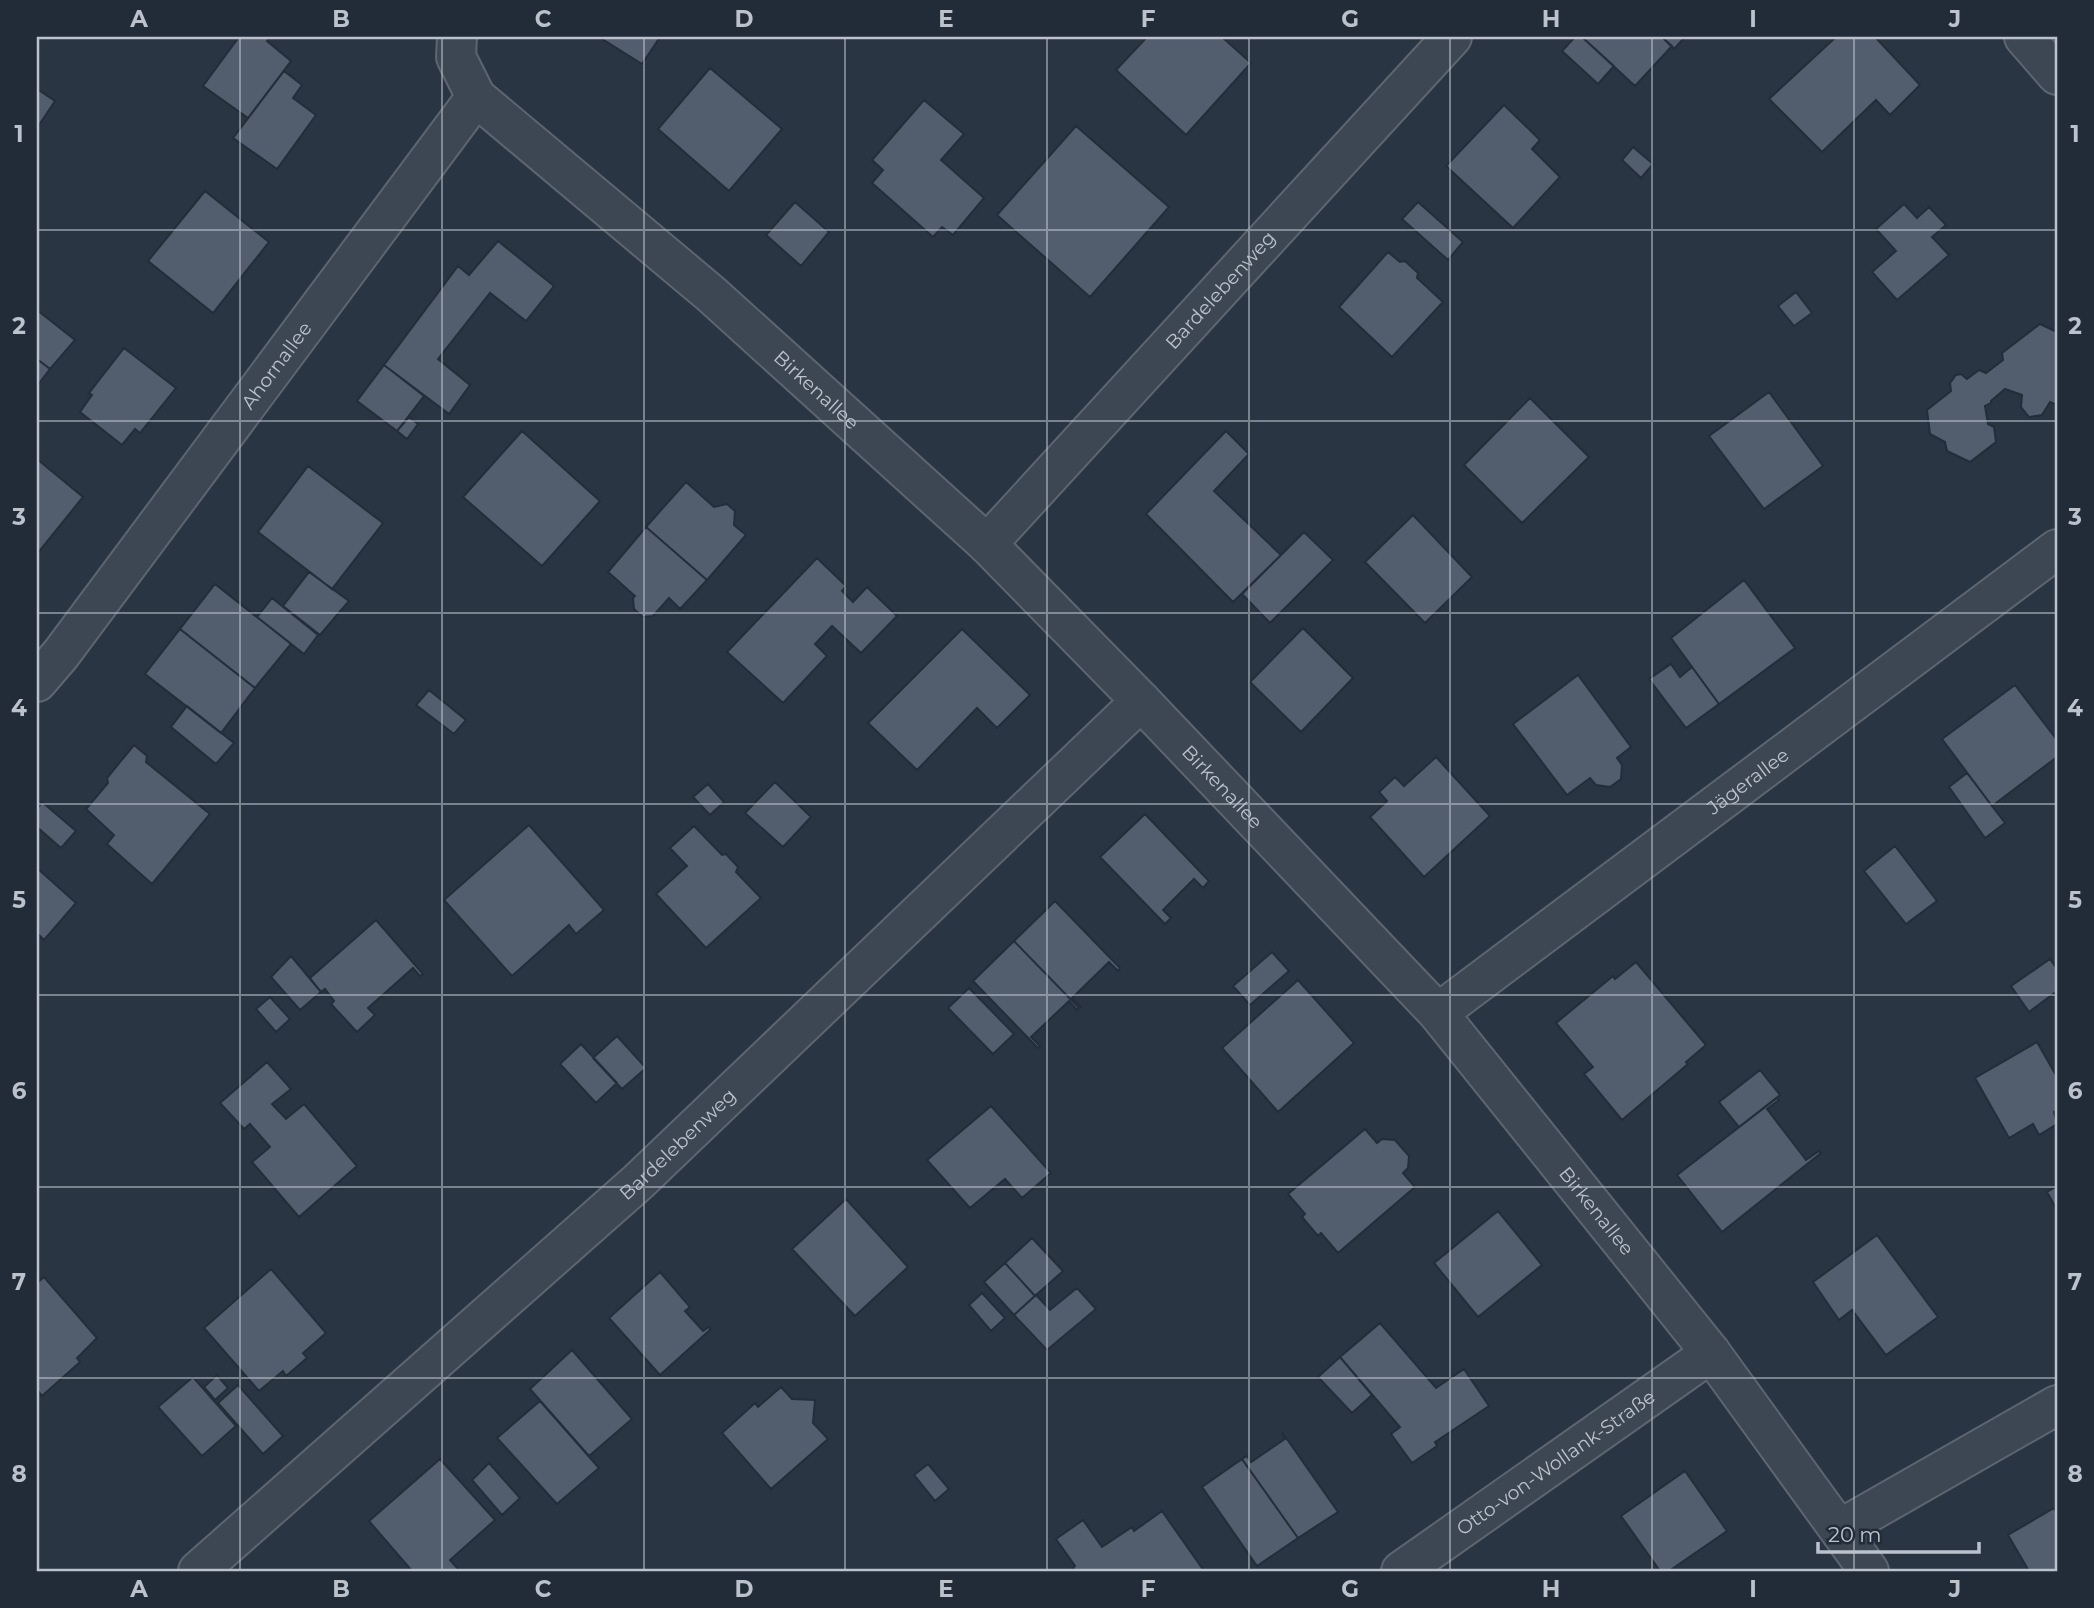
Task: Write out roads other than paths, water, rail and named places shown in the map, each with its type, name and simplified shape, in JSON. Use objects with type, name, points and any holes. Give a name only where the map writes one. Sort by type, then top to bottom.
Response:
[{"type":"street","points":[[457,37],[456,57],[475,97]]},
{"type":"street","name":"Bardelebenweg","points":[[987,544],[1451,37]]},
{"type":"street","points":[[2024,37],[2057,75]]},
{"type":"street","name":"Birkenallee","points":[[475,97],[711,294],[987,544],[1438,1013],[1711,1353],[1869,1571]]},
{"type":"street","name":"Ahornallee","points":[[37,682],[61,654],[475,97]]},
{"type":"street","name":"Jägerallee","points":[[1438,1013],[2057,549]]},
{"type":"street","name":"Bardelebenweg","points":[[198,1571],[638,1182],[1140,701]]},
{"type":"street","name":"Otto-von-Wollank-Straße","points":[[1401,1571],[1711,1353]]},
{"type":"street","points":[[1840,1529],[2057,1405]]}]
